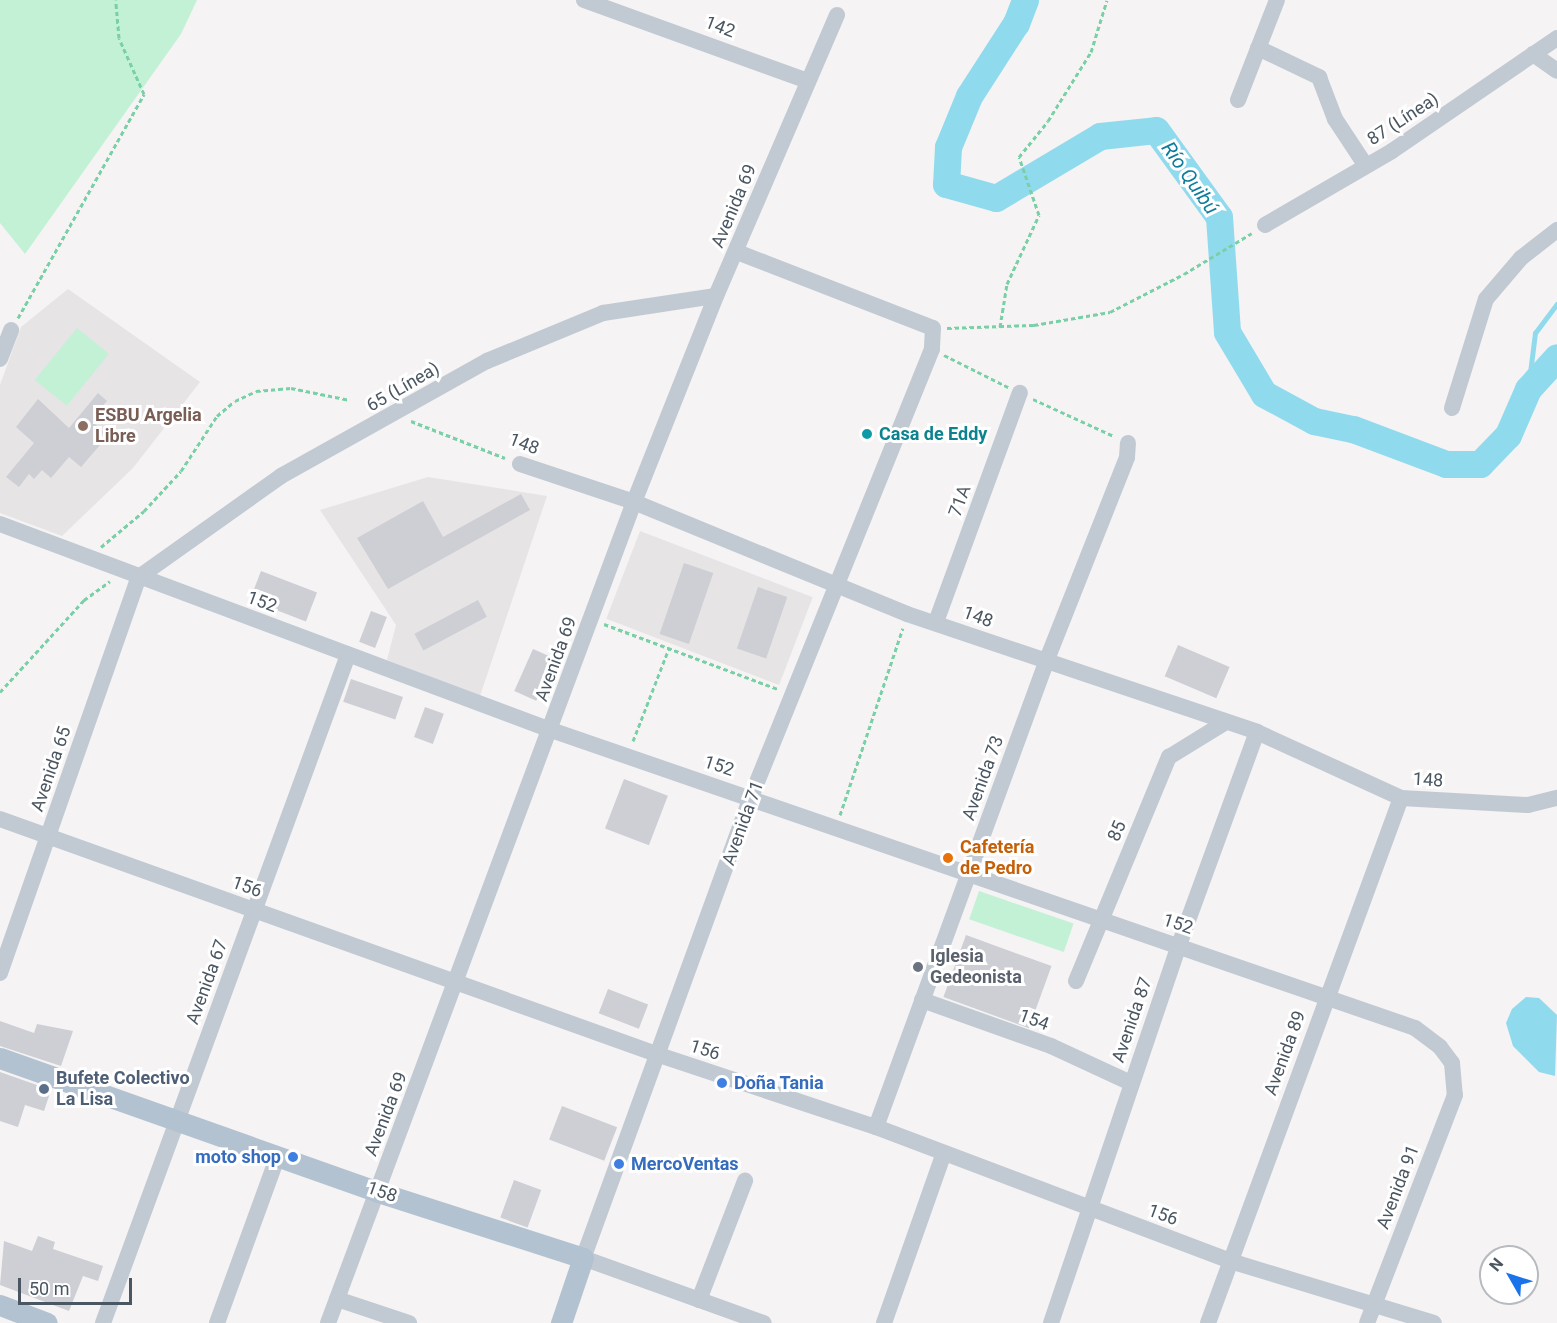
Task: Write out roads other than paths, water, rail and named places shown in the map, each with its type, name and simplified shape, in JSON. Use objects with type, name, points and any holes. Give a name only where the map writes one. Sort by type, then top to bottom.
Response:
[{"type":"main road","name":"158","points":[[0,1058],[178,1119],[378,1192],[583,1258]]},
{"type":"main road","name":"Avenida 71","points":[[561,1323],[583,1258]]},
{"type":"main road","points":[[0,1305],[47,1323]]},
{"type":"street","name":"142","points":[[584,0],[808,81]]},
{"type":"street","points":[[1238,100],[1277,0]]},
{"type":"street","name":"Avenida 69","points":[[328,1323],[551,730],[634,502],[716,296],[737,252],[837,15]]},
{"type":"street","name":"87 (Línea)","points":[[1265,225],[1366,166],[1557,38]]},
{"type":"street","points":[[1258,48],[1319,77],[1335,118],[1366,166]]},
{"type":"street","points":[[1533,54],[1557,72]]},
{"type":"street","points":[[1452,408],[1486,299],[1521,258],[1557,230]]},
{"type":"street","name":"Avenida 71","points":[[583,1258],[751,798],[834,587],[932,349],[933,328],[737,252]]},
{"type":"street","name":"65 (Línea)","points":[[139,577],[281,477],[487,361],[603,313],[716,296]]},
{"type":"street","points":[[0,359],[11,330]]},
{"type":"street","name":"71A","points":[[936,622],[1020,393]]},
{"type":"street","name":"Avenida 73","points":[[876,1127],[1046,662],[1127,457],[1128,443]]},
{"type":"street","name":"148","points":[[520,464],[634,502],[834,587],[907,614],[1257,732],[1401,798],[1528,805],[1557,798]]},
{"type":"street","name":"152","points":[[0,524],[551,730],[1415,1028],[1440,1047],[1452,1063]]},
{"type":"street","name":"Avenida 65","points":[[0,973],[139,577]]},
{"type":"street","name":"Avenida 67","points":[[103,1323],[348,655]]},
{"type":"street","name":"85","points":[[1076,981],[1169,757],[1226,722]]},
{"type":"street","name":"Avenida 87","points":[[1051,1323],[1179,945],[1257,732]]},
{"type":"street","name":"Avenida 89","points":[[1208,1323],[1401,798]]},
{"type":"street","name":"156","points":[[0,819],[659,1055],[876,1127],[1230,1261],[1434,1323]]},
{"type":"street","name":"154","points":[[922,1000],[1051,1046],[1131,1083]]},
{"type":"street","name":"Avenida 91","points":[[1367,1323],[1455,1095],[1452,1063]]},
{"type":"street","points":[[884,1323],[945,1153]]},
{"type":"street","points":[[218,1323],[278,1155]]},
{"type":"street","points":[[699,1300],[745,1181]]},
{"type":"street","name":"158","points":[[583,1258],[764,1323]]},
{"type":"street","points":[[337,1299],[409,1323]]},
{"type":"water","points":[[1526,997],[1539,998],[1557,1015],[1555,1076],[1539,1072],[1513,1046],[1506,1023],[1512,1009]]},
{"type":"waterway","name":"Río Quibú","points":[[1025,0],[1016,23],[969,96],[948,147],[946,184],[996,198],[1100,136],[1156,130],[1219,217],[1227,332],[1264,394],[1314,421],[1353,429],[1446,464],[1480,464],[1508,435],[1528,389],[1557,357]]},
{"type":"waterway","points":[[1528,389],[1535,333],[1557,304]]},
{"type":"place","name":"ESBU Argelia Libre","points":[[83,426]]},
{"type":"place","name":"Casa de Eddy","points":[[867,434]]},
{"type":"place","name":"Cafetería de Pedro","points":[[948,858]]},
{"type":"place","name":"Iglesia Gedeonista","points":[[918,967]]},
{"type":"place","name":"Doña Tania","points":[[722,1083]]},
{"type":"place","name":"Bufete Colectivo La Lisa","points":[[44,1089]]},
{"type":"place","name":"moto shop","points":[[293,1157]]},
{"type":"place","name":"MercoVentas","points":[[619,1164]]}]
